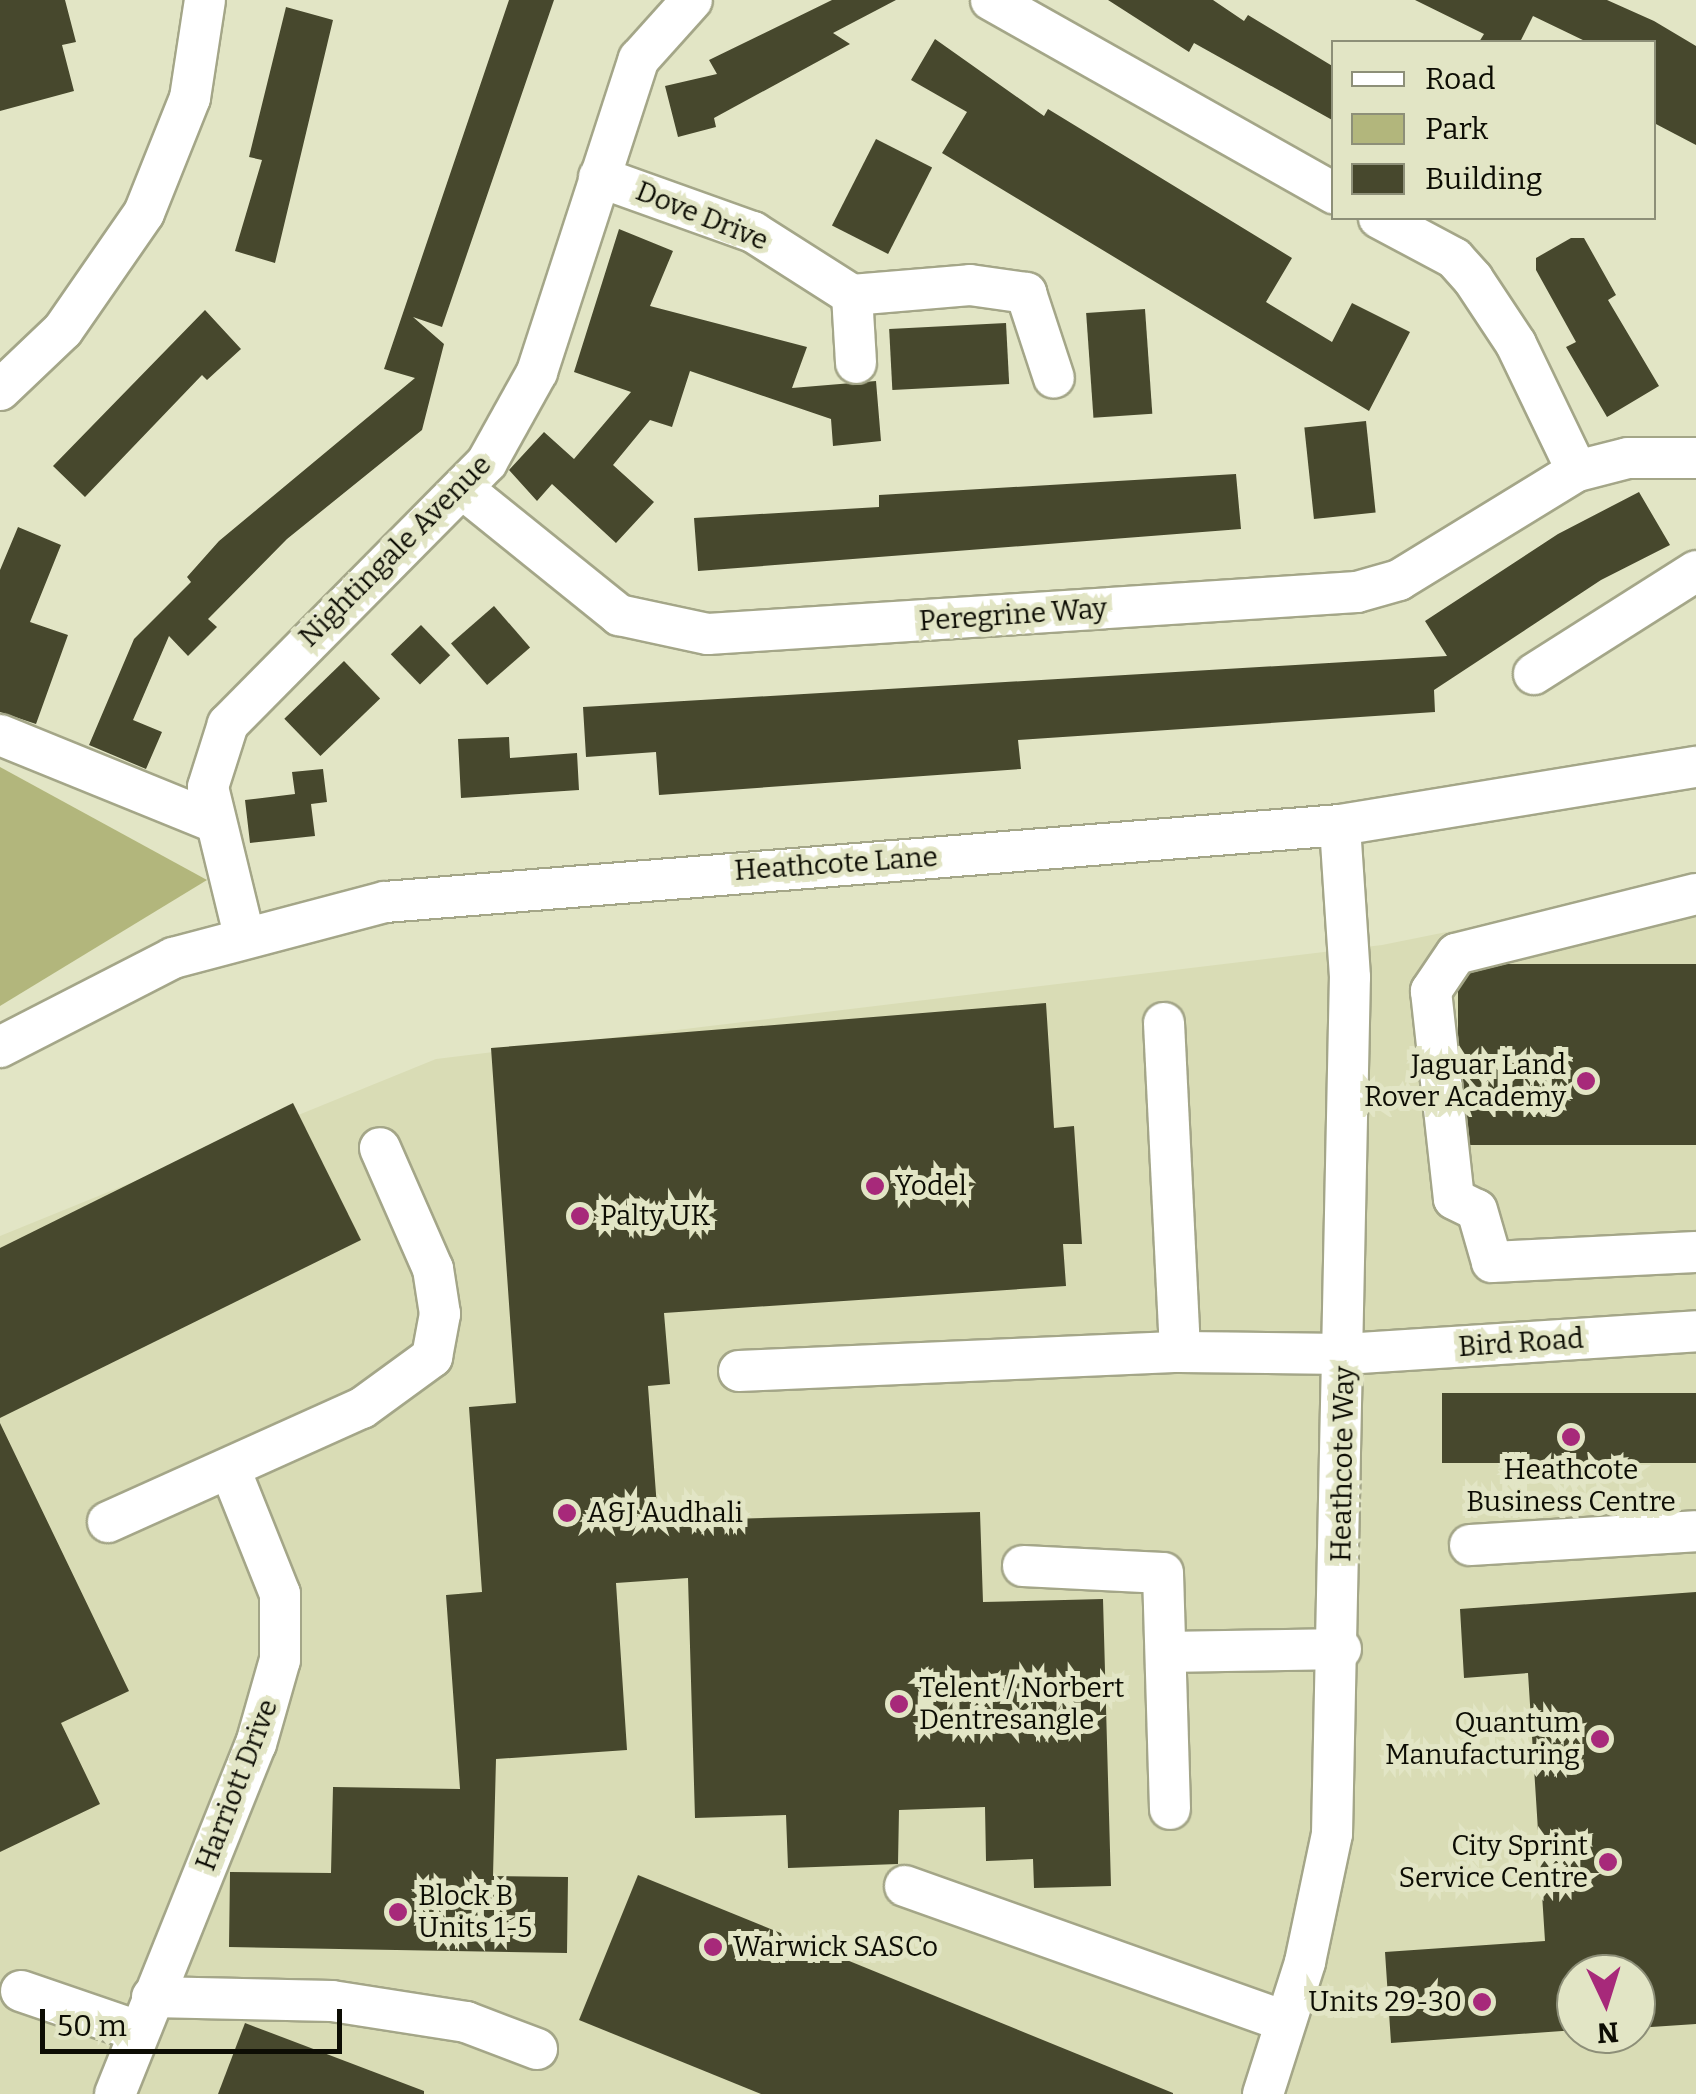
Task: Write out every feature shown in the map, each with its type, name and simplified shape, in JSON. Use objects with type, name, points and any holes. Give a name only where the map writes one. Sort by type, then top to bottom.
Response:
[{"type":"street","points":[[0,390],[81,308],[144,213],[190,98],[204,0]]},
{"type":"street","name":"Nightingale Avenue","points":[[244,935],[212,820],[212,765],[242,705],[463,489],[515,419],[537,372],[639,59],[692,0]]},
{"type":"street","points":[[990,0],[1331,191]]},
{"type":"street","name":"Dove Drive","points":[[599,177],[753,232],[852,295]]},
{"type":"street","points":[[1383,220],[1454,258],[1473,279],[1516,344],[1577,472]]},
{"type":"street","points":[[856,363],[852,295],[970,285],[1026,293],[1054,378]]},
{"type":"street","name":"Peregrine Way","points":[[463,489],[618,615],[680,631],[738,635],[1357,592],[1438,560],[1577,472],[1628,458],[1696,458]]},
{"type":"street","points":[[1534,674],[1696,571]]},
{"type":"street","points":[[0,734],[212,820]]},
{"type":"street","name":"Heathcote Lane","points":[[0,1047],[127,977],[244,935],[463,892],[1340,825],[1696,767]]},
{"type":"street","name":"Heathcote Way","points":[[1263,2094],[1332,1834],[1340,1649],[1350,977],[1340,825]]},
{"type":"street","points":[[1696,894],[1456,954],[1431,990],[1454,1200],[1477,1210],[1492,1262],[1696,1252]]},
{"type":"street","points":[[1164,1023],[1180,1352]]},
{"type":"street","points":[[108,1522],[362,1408],[432,1357],[440,1314],[433,1269],[380,1148]]},
{"type":"street","name":"Bird Road","points":[[740,1371],[1180,1352],[1345,1354],[1696,1331]]},
{"type":"street","name":"Harriott Drive","points":[[115,2094],[266,1716],[284,1634],[280,1594],[230,1469]]},
{"type":"street","points":[[1470,1545],[1696,1530]]},
{"type":"street","points":[[1024,1566],[1164,1573],[1170,1652],[1170,1809]]},
{"type":"street","points":[[1170,1652],[1340,1649]]},
{"type":"street","points":[[905,1886],[1284,2020]]},
{"type":"street","points":[[21,1992],[145,2014],[332,2001],[466,2022],[537,2049]]},
{"type":"shaded area","points":[[1696,882],[1696,2094],[0,2094],[0,1236],[436,1059],[1382,945]]},
{"type":"green space","points":[[0,767],[207,880],[0,1006]]},
{"type":"building","points":[[0,0],[65,0],[76,42],[62,45],[74,91],[0,111]]},
{"type":"building","points":[[509,0],[554,0],[442,327],[413,317],[444,344],[422,430],[287,539],[208,619],[217,627],[188,656],[169,636],[133,720],[162,732],[146,769],[89,745],[134,639],[191,582],[187,577],[219,541],[415,378],[384,369]]},
{"type":"building","points":[[832,0],[896,0],[833,33],[850,44],[714,118],[716,127],[678,137],[665,86],[717,74],[709,60]]},
{"type":"building","points":[[1108,0],[1213,0],[1244,21],[1248,15],[1331,65],[1331,119],[1194,43],[1189,52]]},
{"type":"building","points":[[1415,0],[1607,0],[1654,21],[1696,46],[1696,145],[1656,124],[1656,40],[1583,40],[1533,16],[1521,40],[1480,40],[1484,34]]},
{"type":"building","points":[[286,7],[333,20],[275,263],[235,251],[262,160],[249,157]]},
{"type":"building","points":[[935,39],[1044,116],[1048,109],[1292,258],[1266,302],[1332,342],[1352,303],[1410,332],[1369,411],[942,153],[967,112],[911,80]]},
{"type":"building","points":[[876,139],[932,168],[888,254],[832,225]]},
{"type":"building","points":[[619,229],[673,251],[650,306],[807,347],[792,388],[876,381],[881,441],[833,446],[831,419],[690,371],[672,427],[650,420],[613,465],[654,502],[616,543],[552,484],[537,501],[509,470],[544,432],[574,459],[631,392],[574,372]]},
{"type":"building","points":[[1571,238],[1584,238],[1616,295],[1608,300],[1659,386],[1607,417],[1566,347],[1576,342],[1536,270],[1536,258]]},
{"type":"building","points":[[1145,309],[1152,414],[1093,418],[1086,313]]},
{"type":"building","points":[[205,310],[241,349],[207,380],[202,375],[85,497],[53,466]]},
{"type":"building","points":[[1006,323],[1009,384],[892,390],[889,329]]},
{"type":"building","points":[[1366,421],[1376,512],[1314,519],[1304,427]]},
{"type":"building","points":[[1236,474],[1241,529],[698,571],[694,518],[879,507],[879,495]]},
{"type":"building","points":[[1639,492],[1670,545],[1601,580],[1434,690],[1435,712],[1018,740],[1021,769],[659,795],[656,752],[586,757],[583,707],[1447,656],[1425,621],[1558,534]]},
{"type":"building","points":[[18,527],[61,545],[30,622],[68,635],[36,724],[0,712],[0,570]]},
{"type":"building","points":[[494,606],[530,648],[487,685],[451,643]]},
{"type":"building","points":[[421,625],[450,655],[420,684],[391,654]]},
{"type":"building","points":[[344,661],[380,698],[320,756],[284,719]]},
{"type":"building","points":[[509,737],[510,758],[577,753],[579,790],[461,798],[458,739]]},
{"type":"building","points":[[323,769],[327,802],[311,804],[315,836],[250,843],[245,800],[295,794],[292,772]]},
{"type":"building","name":"Jaguar Land Rover Academy","points":[[1458,964],[1696,964],[1696,1145],[1458,1145]]},
{"type":"building","points":[[1046,1003],[1054,1128],[1074,1126],[1082,1244],[1063,1244],[1066,1286],[664,1313],[670,1384],[648,1386],[658,1521],[980,1512],[983,1602],[1103,1599],[1111,1886],[1034,1888],[1033,1859],[986,1861],[985,1807],[899,1810],[898,1864],[788,1868],[786,1815],[695,1818],[688,1578],[616,1583],[627,1750],[496,1759],[493,1876],[568,1877],[567,1953],[229,1947],[230,1872],[331,1873],[333,1787],[460,1789],[446,1595],[482,1592],[469,1407],[516,1403],[491,1048]]},
{"type":"building","points":[[293,1103],[361,1240],[0,1418],[0,1248]]},
{"type":"building","name":"Heathcote Business Centre","points":[[1442,1393],[1696,1393],[1696,1463],[1442,1463]]},
{"type":"building","points":[[0,1423],[129,1691],[61,1723],[100,1804],[0,1852]]},
{"type":"building","points":[[1696,1592],[1696,2024],[1656,2027],[1656,1954],[1556,1954],[1556,2031],[1391,2043],[1385,1952],[1545,1941],[1528,1673],[1464,1678],[1460,1609]]},
{"type":"building","name":"Warwick SASCo","points":[[638,1875],[1173,2094],[761,2094],[579,2020]]},
{"type":"building","points":[[245,2023],[424,2091],[424,2094],[218,2094]]},
{"type":"place","name":"Jaguar Land Rover Academy","points":[[1586,1081]]},
{"type":"place","name":"Yodel","points":[[875,1186]]},
{"type":"place","name":"Palty UK","points":[[580,1216]]},
{"type":"place","name":"Heathcote Business Centre","points":[[1571,1437]]},
{"type":"place","name":"A&J Audhali","points":[[567,1513]]},
{"type":"place","name":"Telent / Norbert Dentresangle","points":[[899,1704]]},
{"type":"place","name":"Quantum Manufacturing","points":[[1600,1739]]},
{"type":"place","name":"City Sprint Service Centre","points":[[1608,1862]]},
{"type":"place","name":"Block B Units 1-5","points":[[398,1912]]},
{"type":"place","name":"Warwick SASCo","points":[[713,1947]]},
{"type":"place","name":"Units 29-30","points":[[1482,2002]]}]
